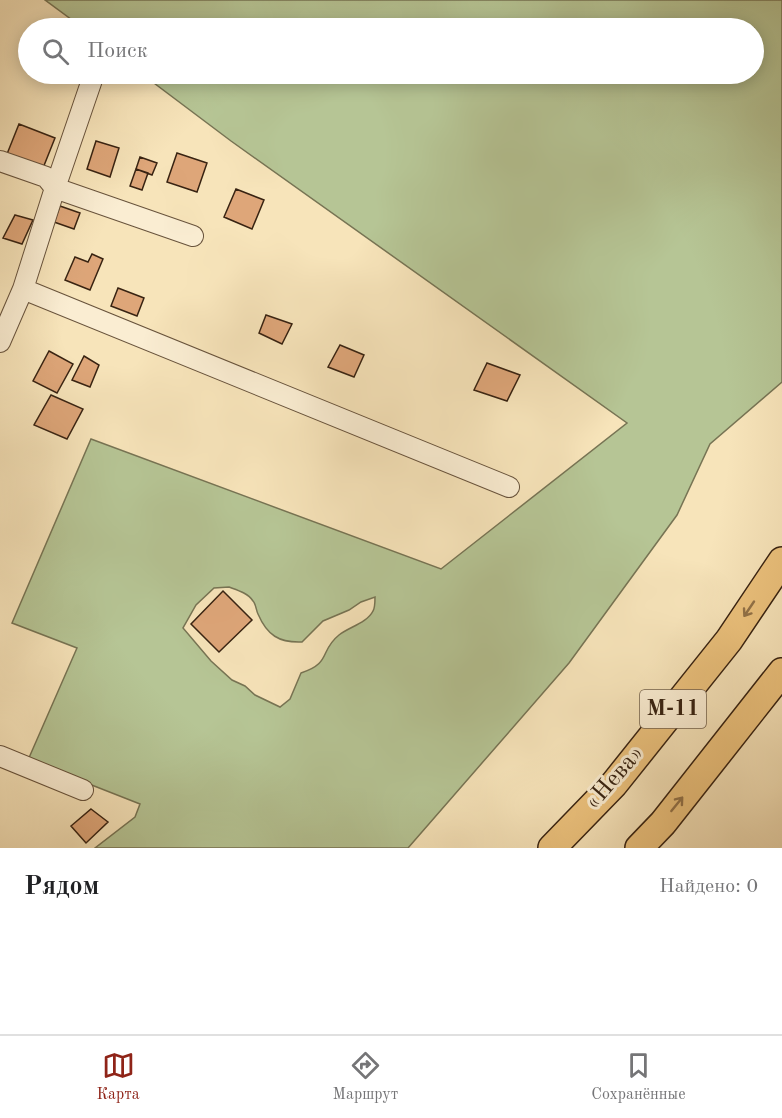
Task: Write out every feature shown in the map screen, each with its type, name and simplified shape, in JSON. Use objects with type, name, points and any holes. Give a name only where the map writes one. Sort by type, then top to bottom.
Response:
[{"type":"highway","name":"«Нева»","points":[[552,848],[614,784],[729,640],[782,561]]},
{"type":"highway","name":"М-11","points":[[639,848],[663,823],[782,672]]},
{"type":"street","points":[[0,342],[22,289],[91,84]]},
{"type":"street","points":[[0,161],[46,177],[55,188],[193,236]]},
{"type":"street","points":[[22,289],[509,487]]},
{"type":"street","points":[[0,756],[83,790]]},
{"type":"green space","points":[[45,0],[782,0],[782,382],[710,444],[677,515],[569,663],[408,848],[95,848],[135,817],[140,804],[28,760],[77,648],[12,623],[91,439],[441,569],[627,423],[231,141],[155,84],[764,84],[764,18],[69,18]],"holes":[[[229,587],[251,598],[265,627],[270,632],[280,639],[294,642],[302,642],[323,621],[361,602],[375,597],[375,604],[367,619],[339,635],[329,646],[321,661],[301,673],[290,699],[280,707],[232,680],[211,661],[183,628],[196,605],[214,588]]]},
{"type":"building","points":[[19,124],[55,138],[43,168],[7,154]]},
{"type":"building","points":[[96,141],[119,148],[110,177],[87,169]]},
{"type":"building","points":[[177,153],[207,163],[197,192],[167,182]]},
{"type":"building","points":[[140,157],[157,163],[152,175],[136,169]]},
{"type":"building","points":[[136,169],[148,173],[142,190],[130,186]]},
{"type":"building","points":[[236,189],[264,200],[252,229],[224,217]]},
{"type":"building","points":[[60,206],[80,213],[74,229],[54,222]]},
{"type":"building","points":[[15,215],[33,220],[22,244],[3,238]]},
{"type":"building","points":[[92,254],[103,259],[90,290],[65,280],[75,257],[88,262]]},
{"type":"building","points":[[118,288],[144,298],[137,316],[111,306]]},
{"type":"building","points":[[266,315],[292,324],[282,344],[259,333]]},
{"type":"building","points":[[340,345],[364,355],[354,377],[328,367]]},
{"type":"building","points":[[49,351],[73,364],[57,393],[33,381]]},
{"type":"building","points":[[84,356],[99,365],[90,387],[72,380]]},
{"type":"building","points":[[487,363],[520,375],[507,401],[474,390]]},
{"type":"building","points":[[51,395],[83,409],[67,439],[34,425]]},
{"type":"building","points":[[223,591],[252,620],[219,652],[191,624]]},
{"type":"building","points":[[91,809],[108,822],[86,843],[71,826]]}]
